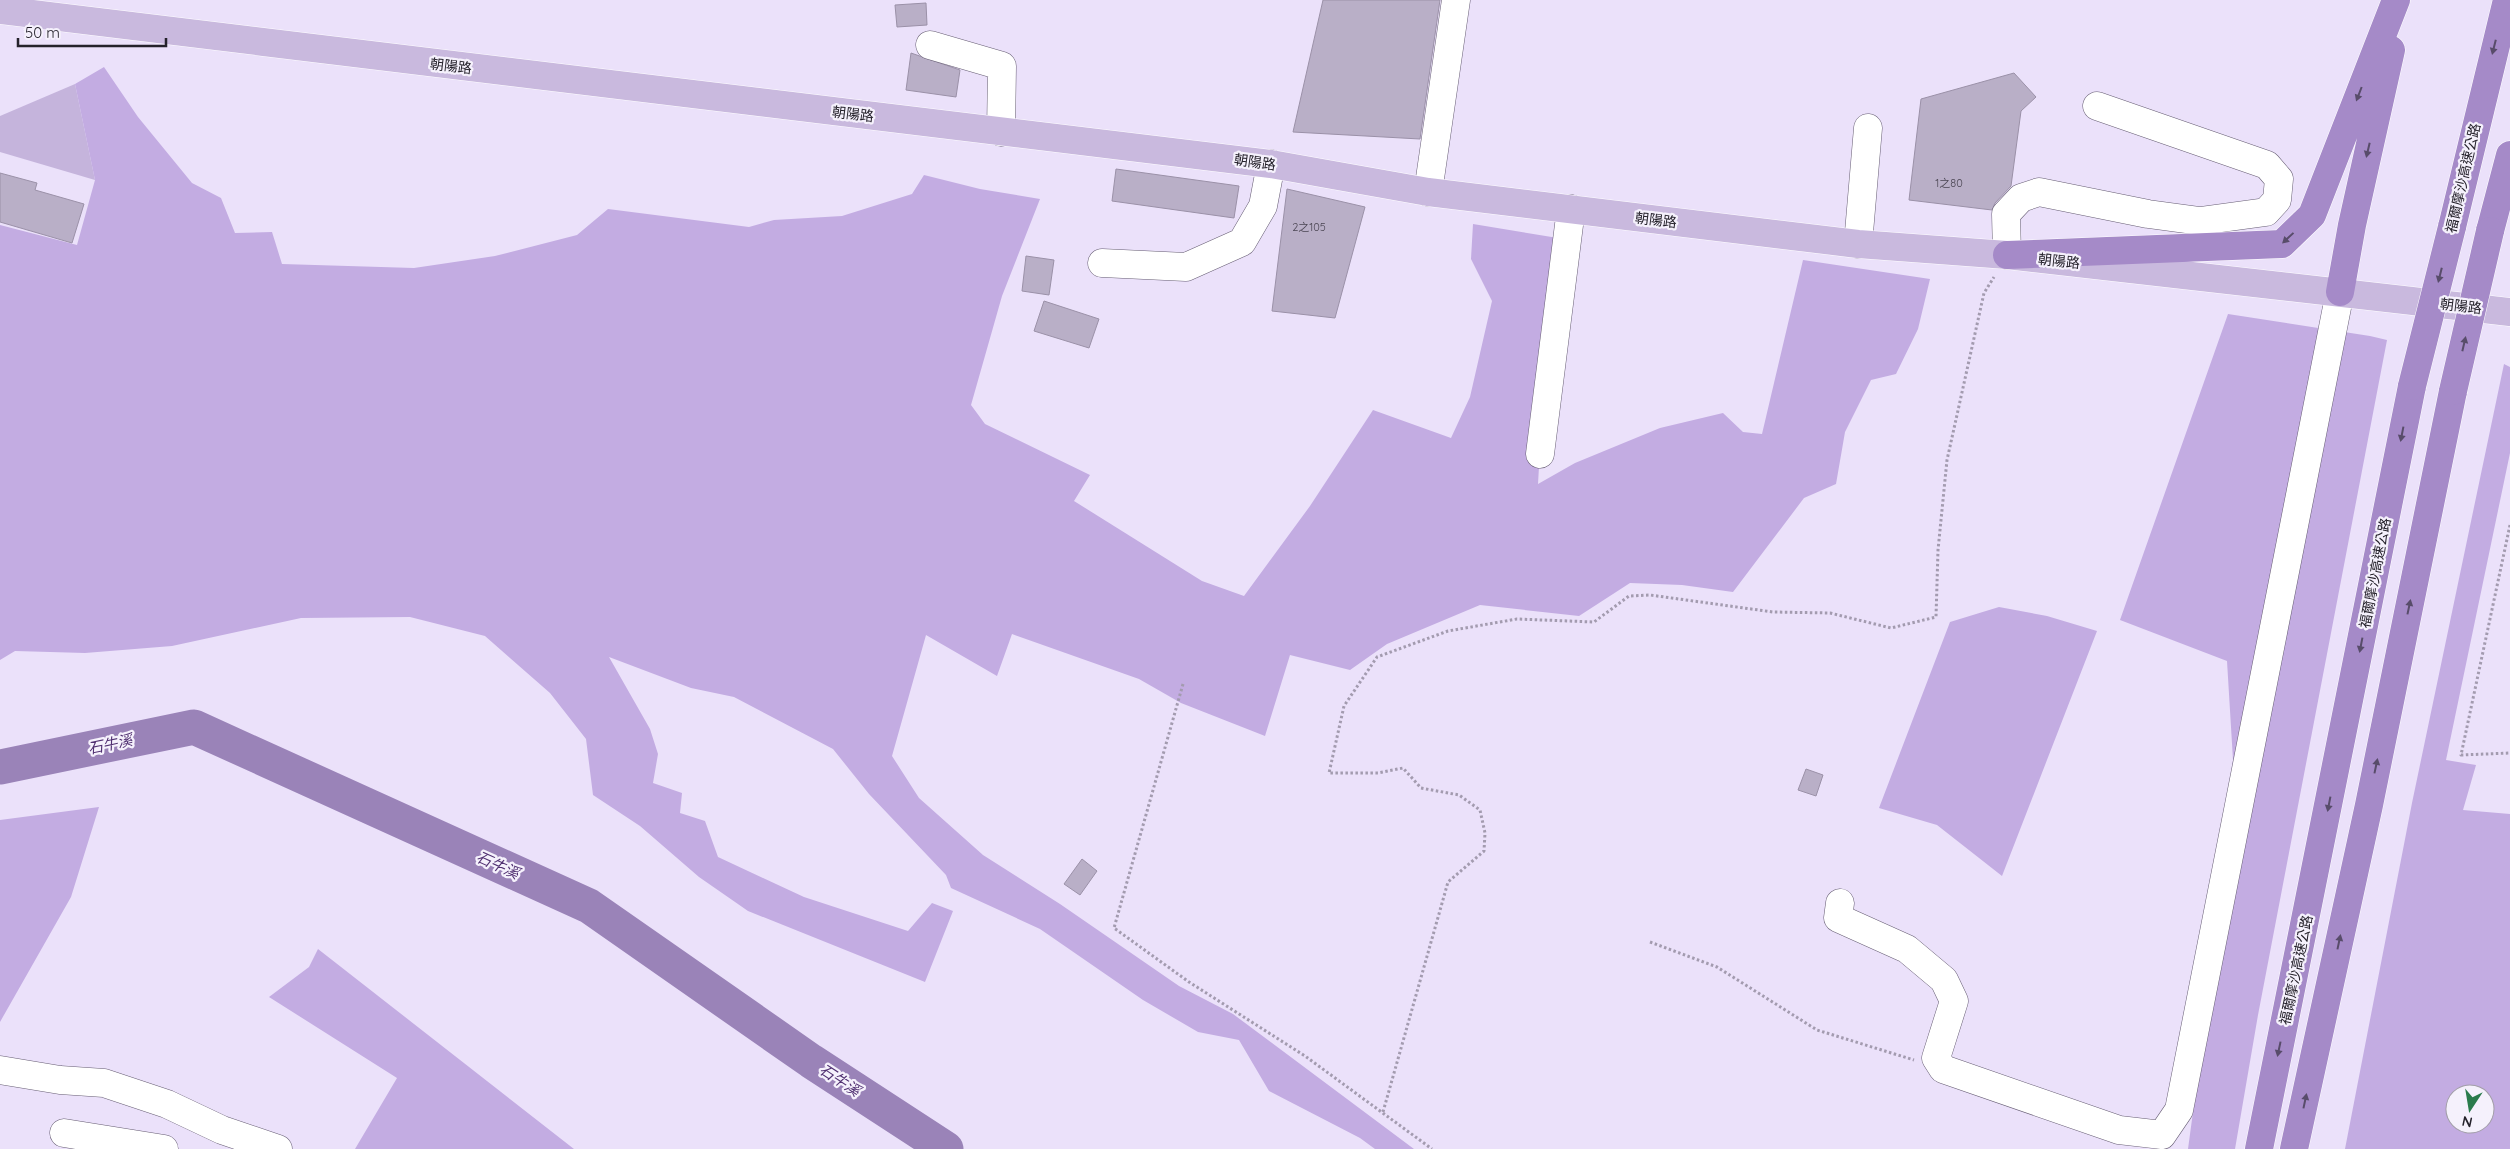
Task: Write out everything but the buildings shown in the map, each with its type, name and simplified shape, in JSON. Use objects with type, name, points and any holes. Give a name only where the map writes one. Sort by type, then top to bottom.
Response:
[{"type":"highway","points":[[2007,255],[2282,244],[2312,215],[2396,0]]},
{"type":"highway","points":[[2340,292],[2352,225],[2402,0]]},
{"type":"highway","name":"福爾摩沙高速公路","points":[[2259,1149],[2412,386],[2507,0]]},
{"type":"highway","points":[[2294,1149],[2368,805],[2453,391],[2490,231],[2510,155]]},
{"type":"main road","name":"朝陽路","points":[[0,10],[1271,164],[1428,192],[1858,244],[2007,255],[2510,312]]},
{"type":"street","points":[[1428,192],[1456,0]]},
{"type":"street","points":[[930,45],[1002,66],[1001,132]]},
{"type":"street","points":[[2007,255],[2006,214],[2021,198],[2038,192],[2148,214],[2200,221],[2266,212],[2277,200],[2279,179],[2267,165],[2097,106]]},
{"type":"street","points":[[1858,244],[1868,128]]},
{"type":"street","points":[[1102,263],[1186,267],[1242,242],[1263,206],[1271,164]]},
{"type":"street","points":[[1540,454],[1571,209]]},
{"type":"street","points":[[1840,903],[1838,918],[1907,949],[1944,980],[1954,1001],[1936,1058],[1943,1069],[2119,1130],[2162,1135],[2179,1110],[2340,292]]},
{"type":"street","points":[[0,1070],[60,1080],[104,1083],[168,1104],[222,1130],[278,1149]]},
{"type":"street","points":[[64,1134],[164,1149]]},
{"type":"path","points":[[1383,1112],[1448,882],[1484,851],[1485,833],[1480,810],[1459,795],[1421,788],[1403,768],[1378,773],[1329,773],[1344,706],[1377,657],[1448,631],[1517,619],[1594,622],[1629,596],[1650,595],[1773,612],[1830,613],[1891,628],[1936,617],[1938,550],[1947,460],[1984,293],[2007,255]]},
{"type":"path","points":[[2510,525],[2461,755],[2510,753]]},
{"type":"path","points":[[1183,684],[1114,928],[1189,982],[1305,1056],[1432,1149]]},
{"type":"path","points":[[1650,942],[1717,967],[1817,1030],[1943,1069]]},
{"type":"shaded area","points":[[104,67],[138,117],[192,183],[221,198],[235,233],[272,232],[282,264],[414,268],[495,256],[577,235],[608,209],[749,227],[774,220],[842,216],[912,194],[924,175],[980,189],[1040,199],[1002,296],[971,405],[985,424],[1090,475],[1074,501],[1202,581],[1244,596],[1310,506],[1373,410],[1451,438],[1470,397],[1492,301],[1471,259],[1473,224],[1564,239],[1547,327],[1538,484],[1575,463],[1660,428],[1723,413],[1743,432],[1762,434],[1803,260],[1930,279],[1918,329],[1896,374],[1871,380],[1845,432],[1836,484],[1804,498],[1733,592],[1682,585],[1630,583],[1579,616],[1480,605],[1387,644],[1350,670],[1290,655],[1265,736],[1181,703],[1139,679],[1012,634],[997,676],[926,635],[892,756],[919,798],[983,855],[1060,904],[1179,986],[1233,1014],[1414,1149],[1375,1149],[1360,1138],[1269,1091],[1239,1040],[1198,1032],[1143,1000],[1040,929],[951,888],[946,875],[869,794],[833,749],[734,697],[691,688],[609,657],[650,729],[658,754],[653,783],[682,793],[680,813],[705,821],[718,857],[804,897],[908,931],[932,903],[953,911],[925,982],[748,911],[699,877],[640,826],[593,795],[586,739],[550,693],[485,636],[410,617],[301,618],[172,646],[85,653],[15,651],[0,660],[0,225],[77,245],[95,180],[75,84]]},
{"type":"shaded area","points":[[75,84],[95,180],[0,152],[0,116]]},
{"type":"shaded area","points":[[2228,314],[2387,340],[2258,1015],[2235,1149],[2188,1149],[2217,934],[2233,760],[2227,661],[2120,620]]},
{"type":"shaded area","points":[[2504,364],[2510,367],[2510,453],[2446,760],[2476,765],[2463,810],[2510,814],[2510,1149],[2345,1149],[2412,803]]},
{"type":"shaded area","points":[[1999,607],[2047,616],[2097,631],[2002,876],[1937,825],[1879,808],[1950,622]]},
{"type":"shaded area","points":[[99,807],[71,897],[0,1022],[0,820]]},
{"type":"shaded area","points":[[318,949],[574,1149],[355,1149],[397,1078],[269,997],[309,967]]},
{"type":"waterway","name":"石牛溪","points":[[0,767],[194,727],[589,906],[811,1061],[946,1149]]}]
